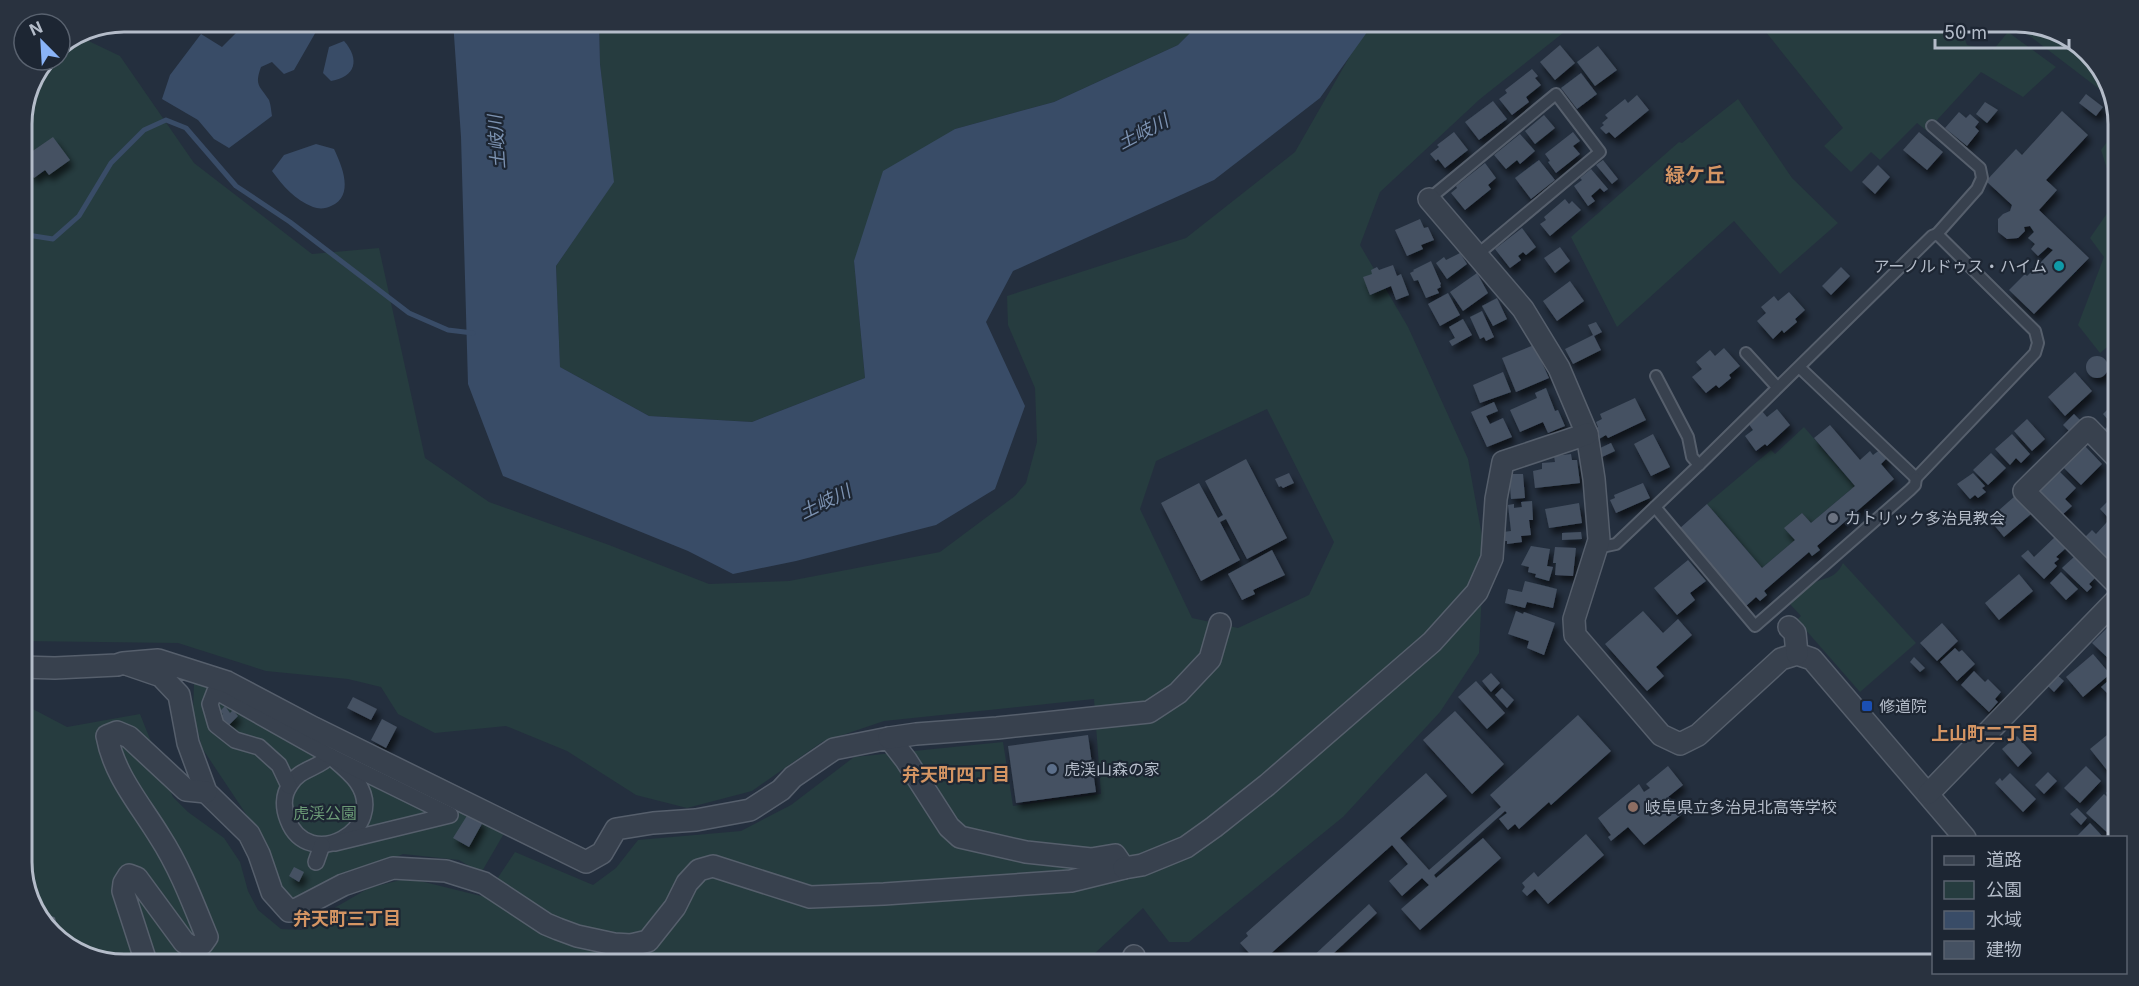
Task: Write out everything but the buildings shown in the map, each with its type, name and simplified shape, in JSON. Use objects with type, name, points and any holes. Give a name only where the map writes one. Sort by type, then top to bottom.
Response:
[{"type":"street","points":[[1429,199],[1523,309],[1559,368],[1587,434],[1599,540],[1574,619],[1575,635],[1661,735],[1680,744],[1698,735],[1781,659],[1797,654],[1812,658],[1964,836]]},
{"type":"street","points":[[2107,448],[2088,428],[2024,491],[2108,575]]},
{"type":"street","points":[[123,663],[161,676],[179,695],[188,743],[206,792],[249,834],[259,854],[272,892],[289,911],[343,885],[393,868],[446,871],[484,883],[546,924],[577,936],[632,945],[648,941],[675,907],[687,883],[699,870],[713,866],[810,897],[1071,881],[1142,865],[1186,847],[1267,785],[1432,642],[1477,592],[1492,558],[1496,499],[1503,462],[1587,434]]},
{"type":"street","points":[[1929,793],[2108,609]]},
{"type":"street","points":[[289,786],[279,765],[259,747],[235,740],[216,725],[210,704],[215,691],[234,694],[340,755],[458,809],[586,862],[602,853],[616,829],[653,823],[696,820],[750,810],[782,790],[793,777],[834,749],[916,734],[1149,712],[1178,693],[1210,658],[1220,624]]},
{"type":"street","points":[[1789,627],[1795,633],[1797,654]]},
{"type":"street","points":[[32,667],[117,665],[158,660],[227,682],[234,694]]},
{"type":"street","points":[[179,695],[187,677],[200,672]]},
{"type":"street","points":[[143,954],[123,891],[124,882],[129,875],[136,878],[184,942],[193,948],[202,945],[207,937],[178,868],[160,836],[121,778],[106,736],[117,732],[129,737],[186,790],[206,792]]},
{"type":"street","points":[[889,738],[912,768],[949,826],[960,837],[1026,852],[1091,859],[1115,855],[1124,868]]},
{"type":"street","points":[[340,755],[297,775],[289,786],[285,798],[285,812],[289,825],[304,839],[329,844],[458,809]]},
{"type":"street","points":[[316,862],[329,844],[347,838],[362,818],[364,805],[362,792],[340,755]]},
{"type":"lane","points":[[1429,199],[1556,94],[1600,152],[1478,254]]},
{"type":"lane","points":[[1597,548],[1616,544],[1936,234],[1977,189],[1982,178],[1980,168],[1932,126]]},
{"type":"lane","points":[[1655,507],[1755,626],[1910,490],[1915,485],[1916,478],[2035,353],[2038,343],[2035,331],[1936,234]]},
{"type":"lane","points":[[1746,353],[1778,387]]},
{"type":"lane","points":[[1799,367],[1916,478]]},
{"type":"lane","points":[[1656,376],[1688,437],[1692,457],[1699,465]]},
{"type":"lane","points":[[1774,610],[1789,627]]},
{"type":"green space","points":[[599,32],[1191,32],[1178,45],[1054,102],[955,129],[854,261],[865,378],[752,422],[649,416],[560,367],[556,266],[613,182],[600,64]]},
{"type":"green space","points":[[1364,32],[1564,32],[1480,99],[1380,192],[1360,245],[1408,327],[1468,459],[1484,547],[1479,653],[1440,712],[1343,817],[1189,942],[1169,942],[1143,908],[1094,954],[124,954],[106,953],[78,942],[59,927],[44,908],[33,880],[32,868],[32,709],[67,727],[140,714],[173,797],[188,812],[224,838],[240,862],[248,891],[258,910],[281,929],[302,930],[369,888],[408,878],[485,897],[515,852],[593,885],[616,868],[638,840],[741,831],[791,805],[854,757],[1003,742],[1013,806],[1101,794],[1094,699],[884,721],[822,742],[752,791],[687,808],[636,795],[567,751],[506,726],[435,733],[398,714],[381,687],[348,679],[266,671],[178,643],[32,641],[32,118],[41,83],[48,72],[72,72],[72,48],[78,44],[86,40],[120,56],[194,163],[312,254],[379,248],[425,458],[489,502],[709,584],[789,581],[940,552],[1015,496],[1026,483],[1037,442],[1035,388],[1008,325],[1007,296],[1186,238],[1295,152]],"holes":[[[1267,409],[1334,542],[1309,595],[1238,628],[1192,618],[1140,509],[1156,461]]]},
{"type":"green space","points":[[1766,32],[1962,32],[1967,45],[1993,50],[2008,32],[2056,67],[2023,97],[1981,72],[1927,131],[1917,123],[1880,160],[1871,152],[1851,172],[1824,146],[1843,128]]},
{"type":"green space","points":[[2025,33],[2051,39],[2071,51],[2085,63],[2102,91]]},
{"type":"green space","points":[[1738,99],[1792,178],[1838,223],[1780,274],[1734,221],[1617,327],[1571,237],[1679,142],[1682,143]]},
{"type":"green space","points":[[2107,142],[2107,169],[2101,150]]},
{"type":"green space","points":[[2107,213],[2107,347],[2100,353],[2078,325],[2104,257],[2090,238]]},
{"type":"green space","points":[[1804,427],[1855,486],[1811,523],[1802,513],[1785,528],[1795,540],[1762,568],[1707,504],[1771,450],[1775,454]]},
{"type":"green space","points":[[1843,563],[1916,643],[1860,692],[1797,620],[1801,616],[1790,604],[1806,588],[1837,572]]},
{"type":"green space","name":"虎渓公園","points":[[199,675],[506,830],[481,873],[459,860],[403,854],[297,899],[287,895],[280,886],[266,844],[202,748],[193,712],[194,684]]},
{"type":"water","points":[[237,32],[316,32],[294,70],[284,74],[272,62],[261,67],[258,82],[269,100],[272,116],[229,148],[214,139],[198,120],[162,99],[170,75],[201,34],[222,47]]},
{"type":"water","name":"土岐川","points":[[454,32],[599,32],[600,64],[614,182],[556,266],[560,367],[649,416],[752,422],[865,378],[854,261],[883,171],[955,129],[1054,102],[1178,45],[1191,32],[1367,32],[1320,98],[1214,180],[1013,271],[986,322],[1025,406],[995,489],[936,525],[796,561],[733,574],[688,551],[503,476],[468,384],[461,137]]},
{"type":"water","points":[[344,41],[352,54],[353,66],[346,76],[331,81],[323,73],[329,47]]},
{"type":"water","points":[[316,144],[334,149],[343,172],[345,188],[338,201],[324,208],[315,208],[301,201],[272,171],[284,155]]},
{"type":"waterway","points":[[32,236],[53,239],[79,216],[111,163],[144,130],[166,120],[186,128],[236,186],[290,222],[409,313],[448,330],[473,333]]},
{"type":"place","name":"アーノルドゥス・ハイム","points":[[2059,266]]},
{"type":"place","name":"カトリック多治見教会","points":[[1833,518]]},
{"type":"place","name":"修道院","points":[[1867,706]]},
{"type":"place","name":"虎渓山森の家","points":[[1052,769]]},
{"type":"place","name":"岐阜県立多治見北高等学校","points":[[1633,807]]},
{"type":"district","name":"緑ケ丘","points":[[1695,175]]},
{"type":"district","name":"上山町二丁目","points":[[1985,734]]},
{"type":"district","name":"弁天町四丁目","points":[[956,775]]},
{"type":"district","name":"弁天町三丁目","points":[[347,919]]}]
